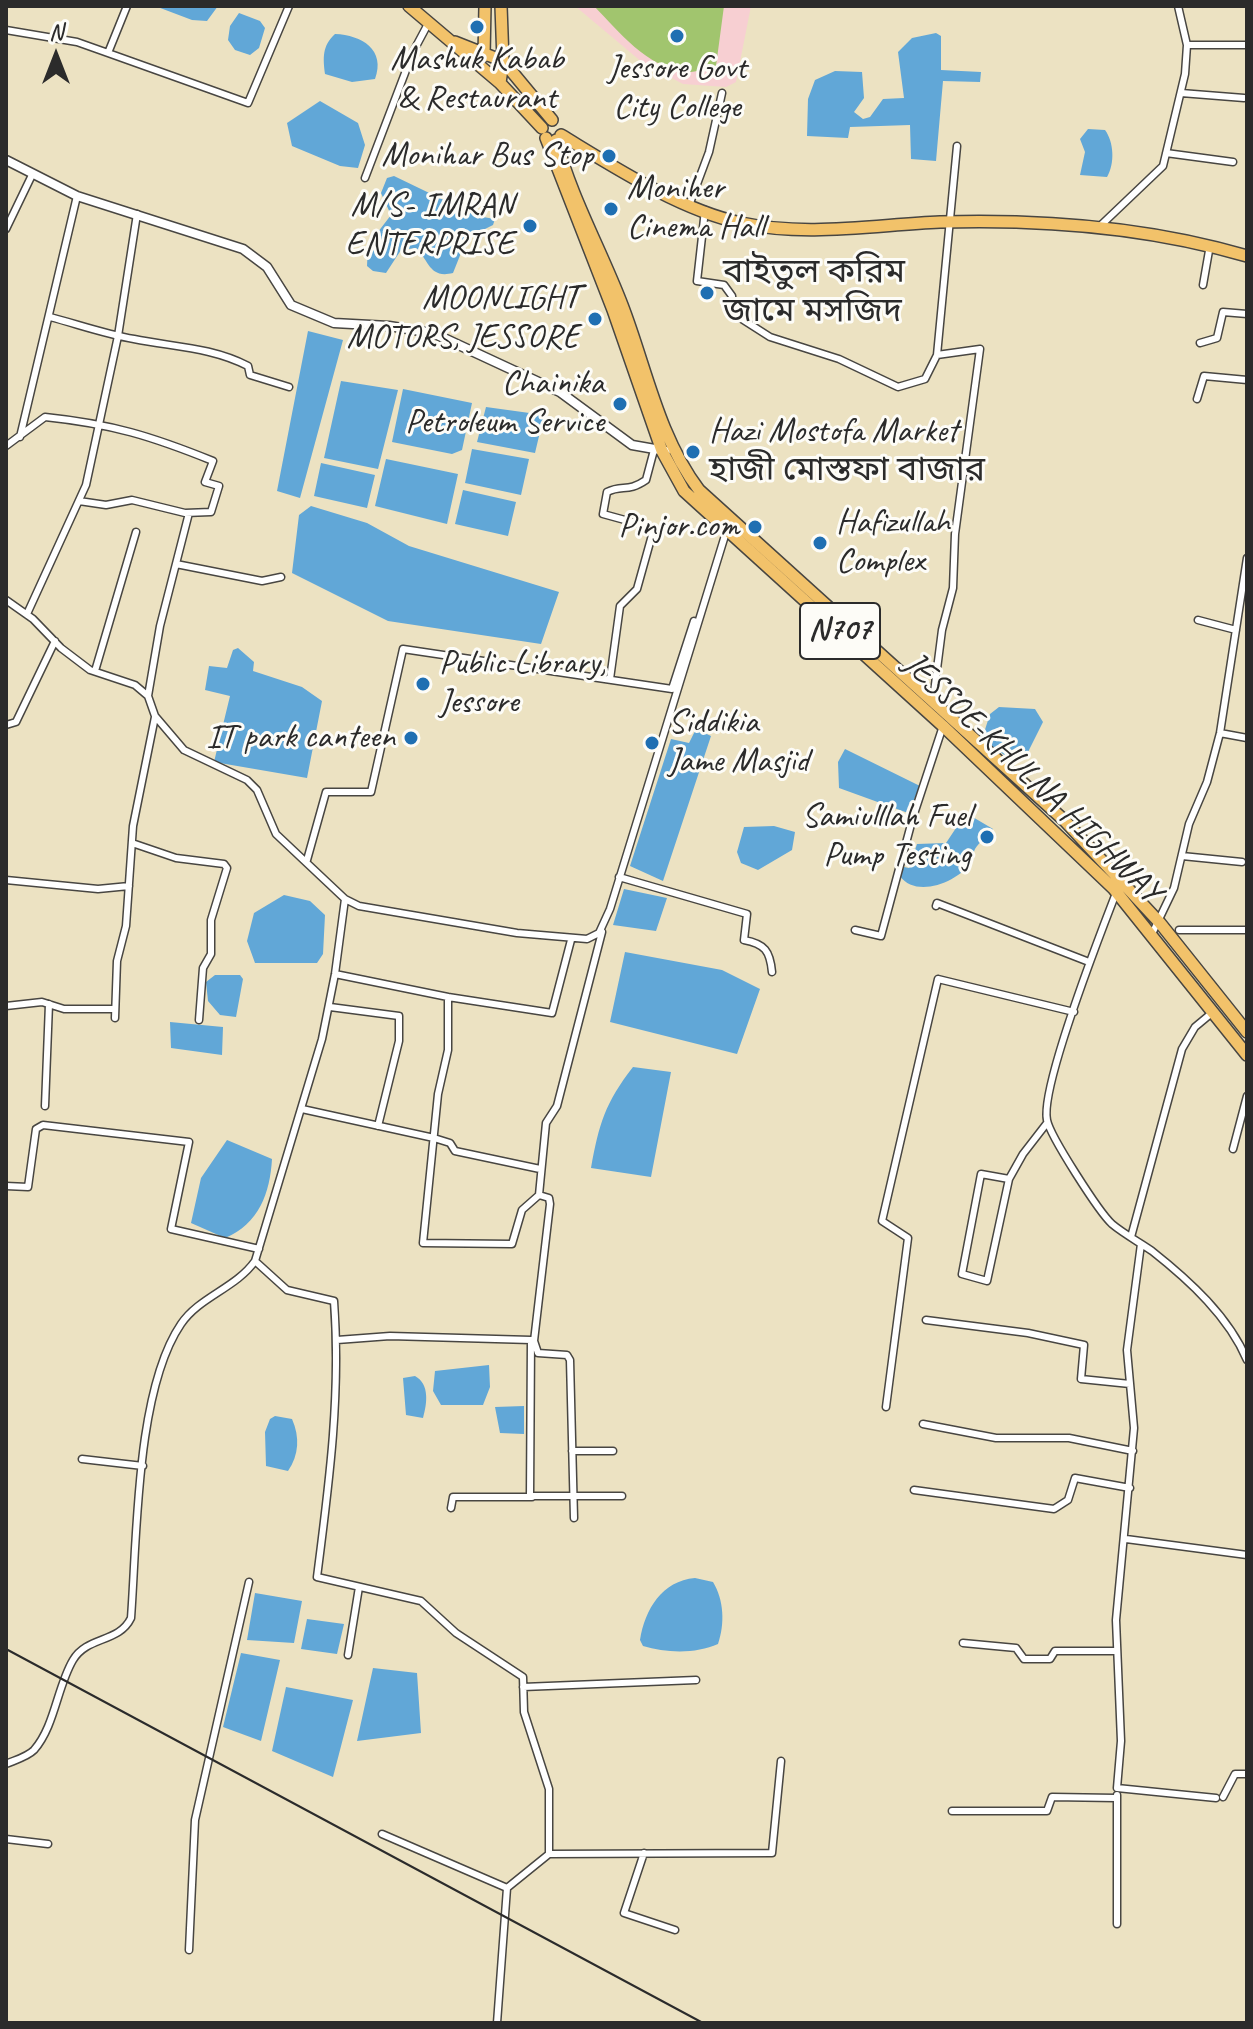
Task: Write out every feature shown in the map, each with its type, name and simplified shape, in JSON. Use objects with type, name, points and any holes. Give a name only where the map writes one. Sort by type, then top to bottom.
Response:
[{"type":"highway","name":"N707","points":[[409,6],[482,68]]},
{"type":"highway","points":[[482,68],[485,6]]},
{"type":"highway","points":[[500,83],[503,61],[501,6]]},
{"type":"highway","name":"N707","points":[[450,41],[503,61],[552,120],[561,125],[551,135]]},
{"type":"highway","name":"JESSOE-KHULNA HIGHWAY","points":[[482,68],[551,135],[664,450],[684,491],[943,726],[1116,893],[1247,1055]]},
{"type":"highway","points":[[552,120],[551,135],[646,187],[739,223],[794,231],[948,222],[1055,222],[1210,245],[1247,256]]},
{"type":"highway","name":"JESSOE-KHULNA HIGHWAY","points":[[664,450],[680,464],[699,490],[1065,821],[1160,923],[1247,1032]]},
{"type":"street","points":[[108,53],[127,6]]},
{"type":"street","points":[[6,30],[77,42],[248,103],[289,6]]},
{"type":"street","points":[[1098,228],[1163,166],[1181,93],[1187,45],[1178,6]]},
{"type":"street","points":[[365,178],[413,52],[429,22]]},
{"type":"street","points":[[1187,45],[1247,45]]},
{"type":"street","points":[[690,203],[709,152],[722,93]]},
{"type":"street","points":[[1181,93],[1244,98]]},
{"type":"street","points":[[705,210],[697,281],[724,285],[732,296],[734,314],[770,337],[839,359],[898,387],[925,379],[937,355],[957,146]]},
{"type":"street","points":[[1166,153],[1233,162]]},
{"type":"street","points":[[6,160],[77,196],[243,249],[267,267],[291,305],[334,323],[389,326],[433,333],[560,392],[632,445],[664,450],[646,480],[632,490],[615,488],[607,492],[603,514],[654,528],[637,589],[620,606],[610,679]]},
{"type":"street","points":[[6,229],[32,175]]},
{"type":"street","points":[[20,437],[77,196]]},
{"type":"street","points":[[27,614],[79,501],[100,423],[118,336],[137,214]]},
{"type":"street","points":[[1203,285],[1210,245]]},
{"type":"street","points":[[1200,343],[1217,338],[1223,312],[1247,314]]},
{"type":"street","points":[[50,317],[118,336],[178,343],[233,358],[248,366],[250,375],[289,387]]},
{"type":"street","points":[[933,700],[942,630],[953,588],[955,534],[980,349],[937,355]]},
{"type":"street","points":[[1197,399],[1204,376],[1247,380]]},
{"type":"street","points":[[6,446],[45,417],[100,423],[144,433],[213,461],[205,482],[219,486],[211,512],[189,513],[132,500],[106,505],[79,501]]},
{"type":"street","points":[[189,513],[160,626],[148,696],[155,716],[184,750],[247,780],[257,790],[276,834],[345,899],[359,906],[571,940],[595,938],[604,924]]},
{"type":"street","points":[[307,860],[326,792],[371,792],[403,649],[672,689],[726,527]]},
{"type":"street","points":[[448,997],[448,1050],[438,1094],[423,1243],[512,1244],[522,1210],[539,1195],[546,1123],[557,1106],[604,924],[726,527]]},
{"type":"street","points":[[95,671],[136,532]]},
{"type":"street","points":[[1151,936],[1160,923],[1174,888],[1220,733],[1247,558]]},
{"type":"street","points":[[176,564],[262,581],[281,577]]},
{"type":"street","points":[[6,600],[95,671],[135,685],[148,696]]},
{"type":"street","points":[[1198,620],[1236,630]]},
{"type":"street","points":[[6,725],[16,722],[55,641]]},
{"type":"street","points":[[115,1018],[117,961],[126,926],[139,786],[155,716]]},
{"type":"street","points":[[855,930],[881,936],[913,817],[943,726]]},
{"type":"street","points":[[1220,733],[1247,738]]},
{"type":"street","points":[[132,843],[176,858],[224,864],[227,868],[211,920],[211,954],[203,968],[199,1020]]},
{"type":"street","points":[[1182,856],[1242,862]]},
{"type":"street","points":[[619,877],[747,914],[744,940],[761,943],[770,954],[772,972]]},
{"type":"street","points":[[6,880],[98,889],[129,886]]},
{"type":"street","points":[[1116,893],[1089,962],[1046,1108],[1047,1123],[1101,1211],[1219,1313],[1236,1334],[1247,1360]]},
{"type":"street","points":[[6,1764],[32,1753],[45,1733],[72,1661],[82,1647],[114,1636],[126,1627],[131,1618],[143,1466],[157,1384],[175,1332],[183,1319],[238,1281],[255,1261],[330,1007],[345,899]]},
{"type":"street","points":[[936,906],[937,903],[1089,962]]},
{"type":"street","points":[[1179,930],[1247,930]]},
{"type":"street","points":[[335,974],[448,997],[552,1013],[571,940]]},
{"type":"street","points":[[886,1407],[908,1238],[882,1221],[938,979],[1074,1012]]},
{"type":"street","points":[[6,1006],[49,1004],[64,1009],[115,1009]]},
{"type":"street","points":[[45,1106],[49,1004]]},
{"type":"street","points":[[330,1007],[399,1016],[399,1041],[378,1126]]},
{"type":"street","points":[[1131,1237],[1182,1049],[1195,1027],[1213,1012]]},
{"type":"street","points":[[1233,1149],[1247,1096]]},
{"type":"street","points":[[302,1109],[434,1138],[450,1143],[455,1151],[540,1169]]},
{"type":"street","points":[[1009,1179],[981,1174],[962,1274],[987,1281],[1009,1179],[1023,1154],[1047,1123]]},
{"type":"street","points":[[6,1186],[28,1187],[36,1129],[43,1125],[189,1142],[171,1229],[259,1249]]},
{"type":"street","points":[[539,1195],[549,1198],[550,1204],[534,1341],[538,1353],[567,1355],[570,1360],[574,1518]]},
{"type":"street","points":[[1117,1924],[1116,1798],[1121,1741],[1116,1651],[1133,1451],[1127,1350],[1141,1244]]},
{"type":"street","points":[[255,1261],[287,1290],[334,1301],[336,1430],[317,1577],[421,1601],[456,1633],[523,1677],[524,1712],[549,1789],[549,1854]]},
{"type":"street","points":[[926,1320],[1028,1333],[1084,1345],[1081,1379],[1130,1384]]},
{"type":"street","points":[[337,1340],[390,1336],[531,1340],[528,1404],[532,1497]]},
{"type":"street","points":[[923,1424],[996,1438],[1069,1438],[1133,1451]]},
{"type":"street","points":[[572,1451],[613,1451]]},
{"type":"street","points":[[82,1459],[143,1466]]},
{"type":"street","points":[[914,1490],[1054,1509],[1068,1500],[1075,1478],[1130,1488]]},
{"type":"street","points":[[451,1508],[453,1497],[622,1496]]},
{"type":"street","points":[[1126,1539],[1247,1555]]},
{"type":"street","points":[[189,1950],[195,1820],[249,1582]]},
{"type":"street","points":[[348,1655],[359,1587]]},
{"type":"street","points":[[963,1643],[1016,1648],[1024,1659],[1050,1659],[1055,1651],[1116,1651]]},
{"type":"street","points":[[523,1687],[696,1680]]},
{"type":"street","points":[[497,2023],[507,1888],[549,1854],[772,1853],[781,1761]]},
{"type":"street","points":[[1117,1788],[1220,1798],[1235,1774],[1247,1774]]},
{"type":"street","points":[[952,1811],[1047,1811],[1052,1797],[1116,1798]]},
{"type":"street","points":[[382,1834],[507,1888]]},
{"type":"street","points":[[6,1839],[48,1844]]},
{"type":"street","points":[[644,1853],[624,1913],[675,1930]]},
{"type":"shaded area","name":"Jessore Govt City College","points":[[575,6],[751,6],[736,82],[726,87],[683,84],[643,63]]},
{"type":"green space","name":"Jessore Govt City College","points":[[594,6],[724,6],[716,66],[685,72],[658,63],[635,47]]},
{"type":"water","points":[[155,6],[218,6],[207,21],[192,20]]},
{"type":"water","points":[[239,13],[260,21],[265,28],[259,48],[250,55],[235,50],[228,40],[230,26]]},
{"type":"water","points":[[936,33],[941,36],[941,70],[981,72],[980,82],[943,81],[936,161],[911,159],[910,125],[850,127],[848,138],[807,136],[808,99],[815,80],[835,71],[862,72],[864,98],[854,112],[863,119],[870,117],[883,99],[904,98],[898,52],[912,38]]},
{"type":"water","points":[[335,34],[354,37],[369,46],[377,60],[375,79],[352,82],[325,74],[324,52]]},
{"type":"water","points":[[320,101],[358,123],[365,145],[358,168],[340,166],[292,146],[287,123]]},
{"type":"water","points":[[1088,129],[1105,130],[1110,141],[1112,160],[1107,177],[1080,175],[1085,152],[1080,139]]},
{"type":"water","points":[[394,176],[477,216],[495,219],[493,225],[467,238],[453,273],[434,271],[416,248],[401,250],[386,273],[373,271],[367,266],[368,245],[391,215],[381,193],[387,178]]},
{"type":"water","points":[[308,331],[343,340],[300,498],[277,491]]},
{"type":"water","points":[[341,381],[398,390],[378,469],[324,458]]},
{"type":"water","points":[[403,389],[472,403],[462,450],[452,454],[392,442]]},
{"type":"water","points":[[486,407],[544,415],[535,453],[477,442]]},
{"type":"water","points":[[472,449],[529,459],[521,495],[465,483]]},
{"type":"water","points":[[386,459],[458,474],[447,524],[375,506]]},
{"type":"water","points":[[321,463],[375,475],[367,508],[314,496]]},
{"type":"water","points":[[463,490],[516,502],[508,536],[455,524]]},
{"type":"water","points":[[311,506],[367,523],[409,546],[559,592],[541,644],[388,621],[292,573],[299,515]]},
{"type":"water","points":[[238,648],[254,662],[253,671],[302,687],[322,701],[307,778],[214,762],[230,696],[205,690],[209,666],[227,668],[233,650]]},
{"type":"water","points":[[999,707],[1035,709],[1043,722],[1027,754],[1014,762],[982,739],[990,714]]},
{"type":"water","points":[[696,729],[711,736],[663,881],[630,866],[671,739],[689,743]]},
{"type":"water","points":[[845,749],[920,786],[908,813],[839,788],[838,762]]},
{"type":"water","points":[[966,813],[993,829],[977,846],[966,869],[937,885],[926,887],[907,883],[900,876],[904,867],[909,868],[917,844],[946,843]]},
{"type":"water","points":[[774,826],[795,832],[792,850],[758,870],[741,863],[737,852],[744,827]]},
{"type":"water","points":[[624,889],[667,898],[656,931],[613,925]]},
{"type":"water","points":[[284,895],[310,901],[325,915],[323,954],[317,963],[255,963],[247,941],[254,913]]},
{"type":"water","points":[[625,952],[722,970],[760,989],[737,1054],[610,1022]]},
{"type":"water","points":[[215,975],[240,975],[243,979],[236,1017],[220,1015],[208,1001],[206,982]]},
{"type":"water","points":[[170,1022],[223,1027],[222,1055],[171,1048]]},
{"type":"water","points":[[633,1067],[671,1072],[651,1177],[591,1168],[604,1114]]},
{"type":"water","points":[[227,1140],[272,1159],[269,1184],[260,1206],[246,1225],[225,1238],[191,1223],[201,1178]]},
{"type":"water","points":[[489,1365],[490,1387],[483,1405],[441,1405],[433,1391],[435,1371]]},
{"type":"water","points":[[415,1376],[425,1389],[423,1418],[406,1415],[403,1378]]},
{"type":"water","points":[[524,1406],[524,1434],[500,1433],[495,1407]]},
{"type":"water","points":[[275,1416],[292,1419],[296,1432],[296,1452],[288,1471],[266,1466],[265,1432],[270,1419]]},
{"type":"water","points":[[695,1578],[713,1582],[719,1596],[722,1628],[718,1644],[700,1650],[681,1651],[643,1646],[640,1640],[642,1629],[657,1598],[673,1585]]},
{"type":"water","points":[[255,1593],[302,1601],[294,1643],[247,1640]]},
{"type":"water","points":[[307,1619],[344,1624],[337,1654],[301,1649]]},
{"type":"water","points":[[241,1653],[280,1660],[261,1741],[223,1727]]},
{"type":"water","points":[[373,1668],[417,1673],[421,1733],[357,1741]]},
{"type":"water","points":[[286,1687],[353,1700],[333,1777],[272,1751]]},
{"type":"railway","points":[[6,1649],[703,2023]]},
{"type":"place","name":"Mashuk Kabab & Restaurant","points":[[477,27]]},
{"type":"place","name":"Jessore Govt City College","points":[[677,36]]},
{"type":"place","name":"Monihar Bus Stop","points":[[609,156]]},
{"type":"place","name":"Moniher Cinema Hall","points":[[611,209]]},
{"type":"place","name":"M/S- IMRAN ENTERPRISE","points":[[530,226]]},
{"type":"place","name":"বাইতুল করিম জামে মসজিদ","points":[[707,293]]},
{"type":"place","name":"MOONLIGHT MOTORS, JESSORE","points":[[595,319]]},
{"type":"place","name":"Chainika Petroleum Service","points":[[620,404]]},
{"type":"place","name":"Hazi Mostofa Market হাজী মোস্তফা বাজার","points":[[693,452]]},
{"type":"place","name":"Pinjor.com","points":[[755,527]]},
{"type":"place","name":"Hafizullah Complex","points":[[820,543]]},
{"type":"place","name":"Public Library, Jessore","points":[[423,684]]},
{"type":"place","name":"IT park canteen","points":[[411,738]]},
{"type":"place","name":"Siddikia Jame Masjid","points":[[652,743]]},
{"type":"place","name":"Samiulllah Fuel Pump Testing","points":[[987,837]]}]
